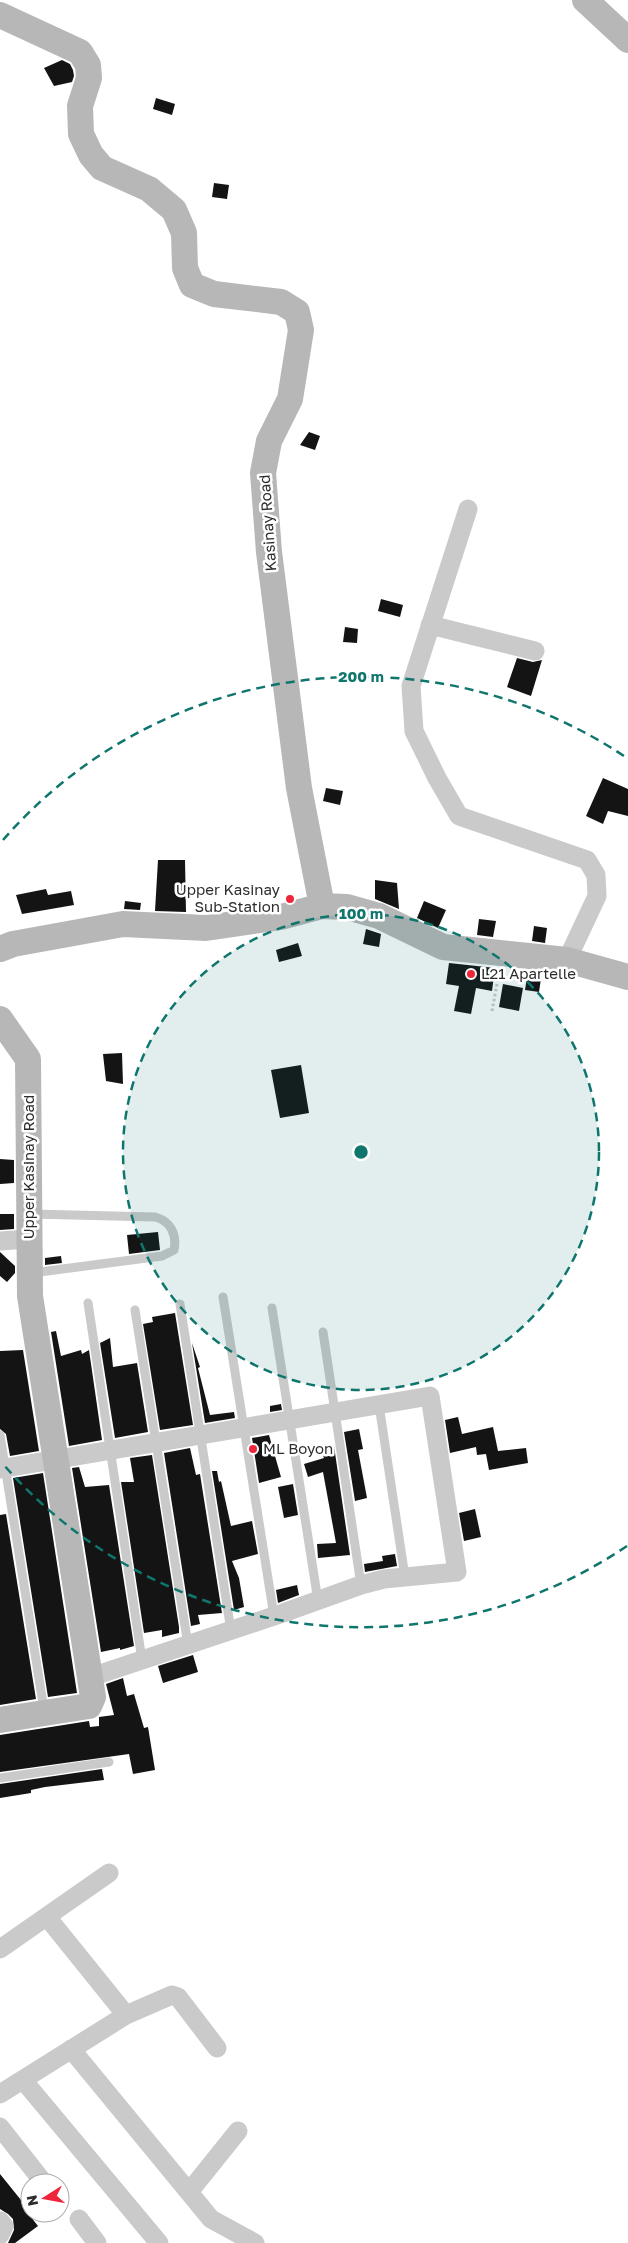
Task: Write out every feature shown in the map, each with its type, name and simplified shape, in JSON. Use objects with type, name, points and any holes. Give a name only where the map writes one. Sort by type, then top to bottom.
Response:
[{"type":"street","points":[[585,0],[628,40]]},
{"type":"street","name":"Kasinay Road","points":[[0,15],[80,52],[88,65],[89,78],[80,106],[81,134],[90,155],[102,168],[149,189],[174,210],[184,233],[185,268],[192,285],[214,294],[281,302],[297,312],[301,330],[290,399],[268,441],[263,473],[269,552],[299,788],[322,906]]},
{"type":"street","points":[[468,509],[411,686],[414,731],[437,778],[460,816],[588,860],[596,875],[597,896],[567,960]]},
{"type":"street","points":[[430,626],[535,651]]},
{"type":"street","points":[[0,949],[13,944],[123,924],[206,928],[281,917],[322,906],[347,906],[379,916],[443,947],[503,955],[567,960],[628,977]]},
{"type":"street","name":"Upper Kasinay Road","points":[[0,1019],[28,1059],[30,1296],[93,1697],[89,1706],[44,1713]]},
{"type":"street","points":[[0,1240],[29,1227]]},
{"type":"street","points":[[3,1469],[430,1396],[458,1572],[384,1579],[361,1585],[231,1631],[91,1677]]},
{"type":"street","points":[[0,1720],[44,1713]]},
{"type":"street","points":[[0,1949],[109,1873]]},
{"type":"street","points":[[47,1916],[126,2015]]},
{"type":"street","points":[[0,2094],[126,2015],[172,1994],[178,1997],[216,2048]]},
{"type":"street","points":[[71,2049],[211,2219],[254,2243]]},
{"type":"street","points":[[23,2080],[159,2243]]},
{"type":"street","points":[[0,2127],[36,2173]]},
{"type":"street","points":[[189,2192],[238,2131]]},
{"type":"street","points":[[79,2219],[97,2243]]},
{"type":"street","points":[[0,2221],[4,2226],[0,2235]]},
{"type":"lane","points":[[29,1227],[155,1217],[167,1223],[176,1240],[174,1250],[162,1256],[30,1274]]},
{"type":"lane","points":[[223,1297],[274,1616]]},
{"type":"lane","points":[[88,1303],[142,1660]]},
{"type":"lane","points":[[180,1304],[231,1631]]},
{"type":"lane","points":[[272,1308],[318,1601]]},
{"type":"lane","points":[[135,1310],[188,1645]]},
{"type":"lane","points":[[323,1332],[361,1585]]},
{"type":"lane","points":[[380,1405],[405,1577]]},
{"type":"lane","points":[[0,1435],[3,1469],[44,1713]]},
{"type":"lane","points":[[0,1778],[109,1762]]},
{"type":"path","points":[[492,1011],[503,955]]},
{"type":"building","points":[[62,60],[70,64],[74,76],[72,82],[54,86],[44,68]]},
{"type":"building","points":[[156,98],[175,104],[172,115],[153,109]]},
{"type":"building","points":[[214,183],[229,185],[227,199],[212,197]]},
{"type":"building","points":[[309,432],[320,436],[315,450],[300,445]]},
{"type":"building","points":[[381,599],[403,605],[400,617],[378,611]]},
{"type":"building","points":[[345,627],[358,629],[357,643],[343,642]]},
{"type":"building","points":[[517,658],[533,662],[542,660],[531,696],[507,687]]},
{"type":"building","points":[[603,778],[628,789],[628,816],[608,811],[603,824],[586,816]]},
{"type":"building","points":[[326,788],[343,791],[340,805],[323,801]]},
{"type":"building","points":[[158,860],[185,860],[186,912],[155,911]]},
{"type":"building","points":[[375,880],[397,883],[399,909],[375,899]]},
{"type":"building","points":[[46,889],[48,895],[71,891],[74,905],[22,914],[16,895]]},
{"type":"building","points":[[125,901],[141,903],[140,910],[124,909]]},
{"type":"building","points":[[424,901],[446,910],[438,928],[417,918]]},
{"type":"building","points":[[479,919],[496,921],[493,937],[477,935]]},
{"type":"building","points":[[534,926],[547,928],[545,943],[532,941]]},
{"type":"building","points":[[366,929],[381,934],[379,947],[363,944]]},
{"type":"building","points":[[298,943],[302,956],[279,962],[276,950]]},
{"type":"building","name":"L21 Apartelle","points":[[449,963],[495,968],[492,991],[476,988],[471,1014],[454,1011],[459,986],[446,984]]},
{"type":"building","points":[[528,971],[542,972],[539,992],[525,990]]},
{"type":"building","points":[[503,984],[523,988],[519,1011],[499,1007]]},
{"type":"building","points":[[122,1053],[123,1084],[106,1081],[103,1054]]},
{"type":"building","points":[[301,1065],[309,1113],[280,1118],[271,1070]]},
{"type":"building","points":[[0,1159],[14,1160],[14,1183],[0,1184]]},
{"type":"building","points":[[0,1214],[14,1214],[14,1229],[0,1230]]},
{"type":"building","points":[[158,1232],[160,1250],[129,1254],[127,1235]]},
{"type":"building","points":[[0,1252],[15,1266],[15,1273],[7,1282],[0,1276]]},
{"type":"building","points":[[61,1256],[62,1263],[45,1265],[45,1258]]},
{"type":"building","points":[[175,1313],[193,1425],[160,1430],[143,1324],[153,1322],[152,1317]]},
{"type":"building","points":[[56,1331],[61,1356],[81,1350],[82,1354],[89,1350],[102,1440],[69,1446],[51,1332]]},
{"type":"building","points":[[110,1338],[113,1367],[137,1363],[148,1432],[115,1438],[100,1343]]},
{"type":"building","points":[[192,1343],[200,1367],[198,1368],[210,1415],[234,1412],[235,1418],[205,1423]]},
{"type":"building","points":[[23,1350],[39,1451],[10,1456],[6,1434],[0,1429],[0,1351]]},
{"type":"building","points":[[281,1404],[282,1410],[270,1412],[270,1406]]},
{"type":"building","points":[[458,1417],[462,1434],[493,1427],[498,1451],[526,1448],[528,1463],[489,1470],[486,1454],[477,1455],[476,1447],[450,1453],[445,1420]]},
{"type":"building","points":[[359,1429],[363,1449],[358,1450],[367,1498],[355,1501],[344,1432]]},
{"type":"building","points":[[269,1435],[281,1477],[259,1483],[252,1438]]},
{"type":"building","points":[[334,1446],[350,1555],[318,1558],[317,1544],[336,1543],[323,1472],[308,1477],[304,1464],[324,1458],[321,1450]]},
{"type":"building","points":[[190,1448],[196,1475],[200,1474],[222,1613],[198,1615],[200,1624],[191,1626],[164,1453]]},
{"type":"building","points":[[152,1455],[179,1627],[179,1633],[162,1637],[162,1630],[144,1633],[121,1482],[134,1482],[130,1458]]},
{"type":"building","points":[[79,1467],[85,1487],[109,1485],[134,1646],[120,1650],[120,1648],[101,1652],[72,1468]]},
{"type":"building","points":[[212,1471],[217,1471],[219,1482],[221,1481],[231,1526],[252,1521],[258,1554],[232,1561],[239,1578],[244,1607],[234,1610]]},
{"type":"building","points":[[43,1473],[77,1693],[48,1697],[13,1478]]},
{"type":"building","points":[[293,1484],[298,1515],[284,1518],[278,1487]]},
{"type":"building","points":[[475,1509],[481,1537],[464,1541],[459,1513]]},
{"type":"building","points":[[6,1514],[36,1699],[0,1705],[0,1515]]},
{"type":"building","points":[[395,1554],[397,1566],[365,1572],[364,1564],[383,1561],[382,1556]]},
{"type":"building","points":[[297,1585],[299,1595],[278,1603],[276,1590]]},
{"type":"building","points":[[193,1655],[198,1672],[163,1683],[158,1666]]},
{"type":"building","points":[[123,1678],[127,1696],[134,1694],[144,1728],[148,1727],[155,1770],[133,1774],[129,1754],[0,1772],[0,1735],[89,1721],[90,1727],[99,1726],[99,1717],[114,1715],[106,1684]]},
{"type":"building","points":[[102,1769],[104,1780],[45,1787],[31,1790],[31,1793],[0,1798],[0,1784]]},
{"type":"building","points":[[0,2174],[20,2199],[20,2223],[36,2223],[38,2226],[15,2243],[8,2243],[14,2230],[13,2219],[0,2209]]},
{"type":"place","name":"Upper Kasinay Sub-Station","points":[[290,899]]},
{"type":"place","name":"L21 Apartelle","points":[[471,974]]},
{"type":"place","name":"ML Boyon","points":[[253,1449]]}]
